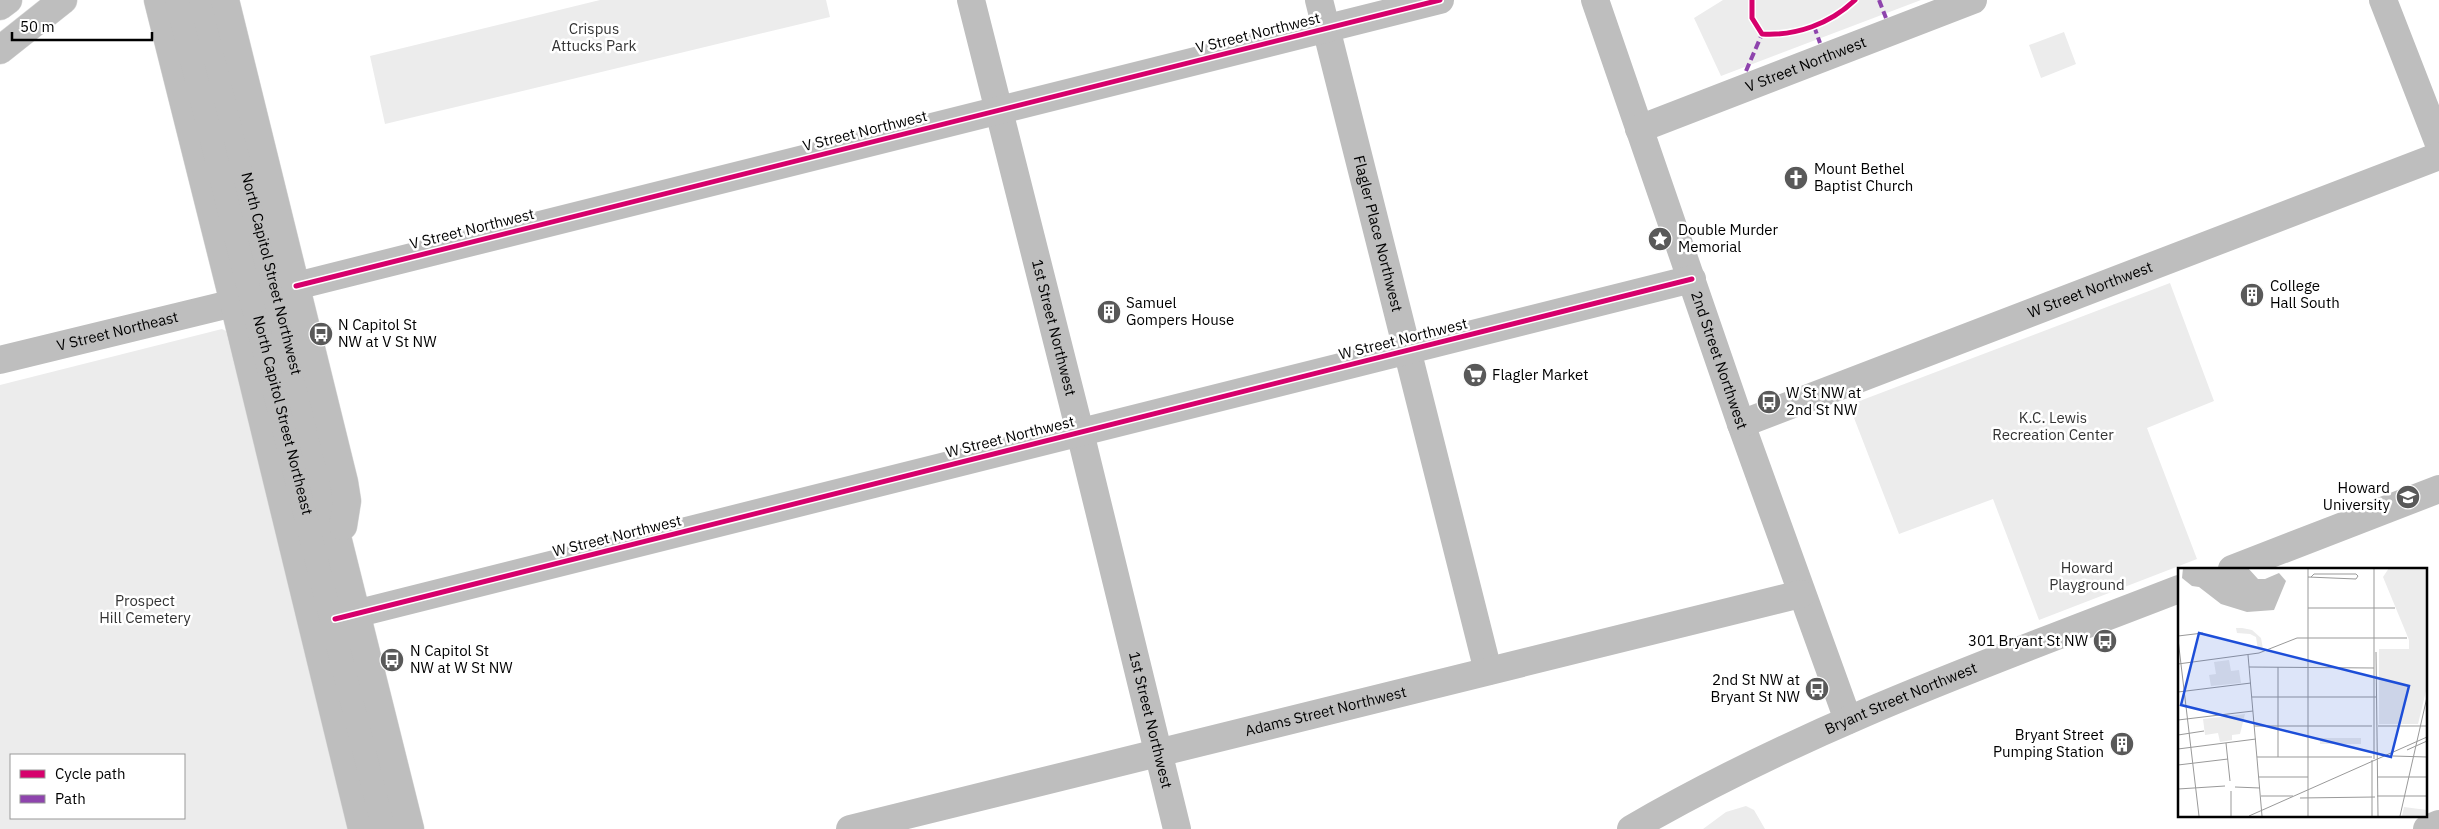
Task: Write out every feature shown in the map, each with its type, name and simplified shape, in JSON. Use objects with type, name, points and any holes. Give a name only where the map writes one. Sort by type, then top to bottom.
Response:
[{"type":"street","points":[[0,6],[8,0]]},
{"type":"street","points":[[0,50],[63,0]]},
{"type":"street","name":"North Capitol Street Northeast","points":[[158,0],[362,829]]},
{"type":"street","name":"North Capitol Street Northeast","points":[[179,0],[346,617],[386,829]]},
{"type":"street","name":"North Capitol Street Northwest","points":[[203,0],[340,547],[346,617],[410,829]]},
{"type":"street","name":"North Capitol Street Northwest","points":[[225,0],[344,482],[347,501],[340,547]]},
{"type":"street","name":"1st Street Northwest","points":[[970,0],[1080,432],[1177,829]]},
{"type":"street","name":"Flagler Place Northwest","points":[[1319,0],[1488,672]]},
{"type":"street","name":"V Street Northwest","points":[[296,286],[1440,0]]},
{"type":"street","name":"2nd Street Northwest","points":[[1595,0],[1741,424],[1848,720]]},
{"type":"street","name":"V Street Northwest","points":[[1639,128],[1973,0]]},
{"type":"street","points":[[2383,0],[2439,144]]},
{"type":"street","name":"W Street Northwest","points":[[1741,424],[2439,156]]},
{"type":"street","name":"W Street Northwest","points":[[346,617],[1692,279]]},
{"type":"street","name":"V Street Northeast","points":[[0,360],[234,303]]},
{"type":"street","points":[[2235,568],[2439,489]]},
{"type":"street","name":"Bryant Street Northwest","points":[[1631,829],[1732,774],[1848,720],[2178,589]]},
{"type":"street","name":"Adams Street Northwest","points":[[850,829],[1801,594]]},
{"type":"street","points":[[2427,829],[2439,824]]},
{"type":"green space","name":"Crispus Attucks Park","points":[[600,0],[826,0],[830,17],[385,124],[370,56]]},
{"type":"green space","points":[[1723,0],[1921,0],[1721,76],[1694,18]]},
{"type":"green space","points":[[2064,32],[2076,64],[2041,78],[2029,45]]},
{"type":"green space","name":"K.C. Lewis Recreation Center","points":[[2170,283],[2214,401],[2147,428],[2197,559],[2039,620],[1993,499],[1899,534],[1849,405]]},
{"type":"green space","name":"Prospect Hill Cemetery","points":[[222,329],[226,331],[350,829],[0,829],[0,385]]},
{"type":"green space","points":[[1746,806],[1754,810],[1765,829],[1703,829],[1726,812]]},
{"type":"marked path","points":[[1879,0],[1886,18]]},
{"type":"marked path","points":[[1814,26],[1820,43]]},
{"type":"marked path","points":[[1746,71],[1762,34]]},
{"type":"cycle path","points":[[296,286],[1440,0]]},
{"type":"cycle path","points":[[1752,0],[1752,18],[1762,34],[1787,33],[1812,27],[1835,16],[1855,0]]},
{"type":"cycle path","points":[[335,619],[1692,279]]},
{"type":"place","name":"Mount Bethel Baptist Church","points":[[1796,178]]},
{"type":"place","name":"Double Murder Memorial","points":[[1660,239]]},
{"type":"place","name":"College Hall South","points":[[2252,295]]},
{"type":"place","name":"Samuel Gompers House","points":[[1109,312]]},
{"type":"place","name":"N Capitol St NW at V St NW","points":[[321,334]]},
{"type":"place","name":"Flagler Market","points":[[1475,375]]},
{"type":"place","name":"W St NW at 2nd St NW","points":[[1769,402]]},
{"type":"place","name":"Howard University","points":[[2408,497]]},
{"type":"place","name":"301 Bryant St NW","points":[[2105,641]]},
{"type":"place","name":"N Capitol St NW at W St NW","points":[[392,660]]},
{"type":"place","name":"2nd St NW at Bryant St NW","points":[[1817,689]]},
{"type":"place","name":"Bryant Street Pumping Station","points":[[2122,744]]},
{"type":"park label","name":"Howard Playground","points":[[2087,576]]}]
